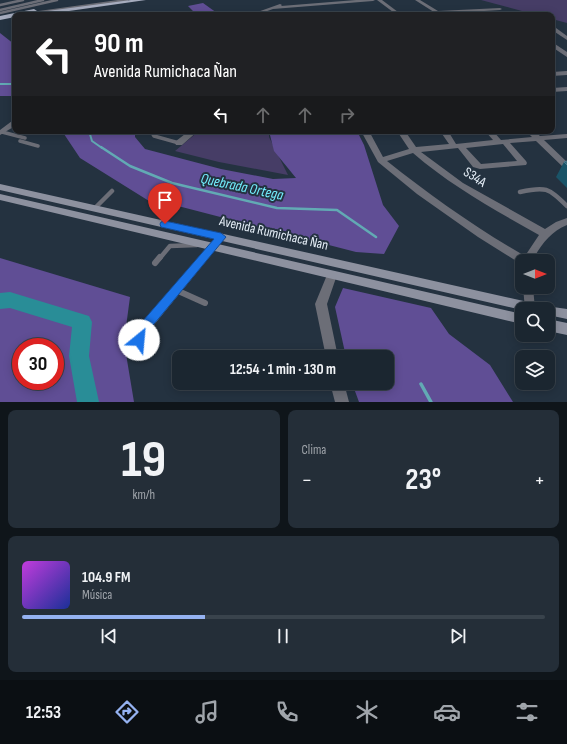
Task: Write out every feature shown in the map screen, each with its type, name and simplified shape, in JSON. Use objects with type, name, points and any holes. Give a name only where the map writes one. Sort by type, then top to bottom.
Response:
[{"type":"main road","points":[[32,12],[48,8],[113,0]]},
{"type":"main road","points":[[46,12],[143,0]]},
{"type":"main road","points":[[0,20],[12,17]]},
{"type":"main road","points":[[0,20],[12,18]]},
{"type":"main road","name":"Avenida Rumichaca Ñan","points":[[0,187],[515,303]]},
{"type":"main road","name":"Avenida Rumichaca Ñan","points":[[0,197],[515,317]]},
{"type":"main road","points":[[555,311],[567,314]]},
{"type":"main road","points":[[555,326],[567,328]]},
{"type":"street","points":[[273,9],[290,0]]},
{"type":"street","points":[[262,12],[273,9],[373,0]]},
{"type":"street","points":[[379,0],[396,12]]},
{"type":"street","points":[[417,0],[435,12]]},
{"type":"street","points":[[273,9],[277,12]]},
{"type":"street","points":[[455,12],[500,9]]},
{"type":"street","points":[[555,30],[567,38]]},
{"type":"street","points":[[555,46],[564,50],[567,55]]},
{"type":"street","points":[[555,74],[567,73]]},
{"type":"street","points":[[555,74],[567,80]]},
{"type":"street","points":[[555,90],[567,89]]},
{"type":"street","points":[[1,132],[12,125]]},
{"type":"street","points":[[179,143],[190,134]]},
{"type":"street","points":[[368,134],[379,156],[420,192],[500,247],[515,255]]},
{"type":"street","name":"S34A","points":[[402,134],[411,151],[463,185],[544,234]]},
{"type":"street","points":[[447,134],[476,165],[480,167],[524,163],[493,134]]},
{"type":"street","points":[[533,134],[567,166]]},
{"type":"street","points":[[379,156],[457,146],[567,136]]},
{"type":"street","points":[[531,254],[544,234],[553,226],[567,221]]},
{"type":"street","points":[[143,347],[139,340],[139,334],[176,290],[208,245],[221,237]]},
{"type":"street","points":[[331,350],[321,304],[332,275]]},
{"type":"street","points":[[339,390],[342,402]]},
{"type":"lane","points":[[0,5],[23,0]]},
{"type":"lane","points":[[0,10],[43,0]]},
{"type":"lane","points":[[0,13],[57,0]]},
{"type":"lane","points":[[38,12],[98,2],[128,0]]},
{"type":"lane","points":[[1,132],[25,138],[20,141],[38,146]]},
{"type":"lane","points":[[153,134],[154,136],[179,143]]},
{"type":"lane","points":[[520,192],[542,187],[548,188],[567,206]]},
{"type":"lane","points":[[95,208],[112,193],[112,191]]},
{"type":"lane","points":[[155,263],[170,246],[208,245]]},
{"type":"lane","points":[[176,290],[205,303]]},
{"type":"shaded area","points":[[481,0],[567,0],[567,23],[555,20],[555,12],[526,12]]},
{"type":"shaded area","points":[[203,3],[216,12],[194,12],[188,6]]},
{"type":"shaded area","points":[[0,33],[12,42],[12,96],[0,96]]},
{"type":"shaded area","points":[[64,134],[135,134],[135,137],[145,149],[221,169],[273,179],[296,178],[274,151],[270,134],[358,134],[364,145],[383,205],[399,226],[384,254],[356,252],[178,206],[149,201],[80,158]]},
{"type":"shaded area","points":[[195,134],[269,134],[269,137],[288,175],[219,162],[175,151]]},
{"type":"shaded area","points":[[0,258],[130,297],[124,342],[134,402],[0,402]]},
{"type":"shaded area","points":[[343,288],[431,308],[449,334],[490,365],[513,402],[359,402],[355,390],[394,390],[394,350],[344,350],[335,307]]},
{"type":"waterway","name":"Quebrada Ortega","points":[[0,84],[12,84]]},
{"type":"waterway","name":"Quebrada Ortega","points":[[90,134],[92,141],[102,148]]},
{"type":"waterway","name":"Quebrada Ortega","points":[[101,147],[130,166],[172,183],[277,208],[337,210],[376,237]]},
{"type":"waterway","points":[[0,301],[10,300],[82,322],[79,356],[88,402]]},
{"type":"waterway","name":"Quebrada Ortega","points":[[421,384],[431,402]]},
{"type":"route","points":[[139,340],[139,334],[221,237],[165,224]]}]
